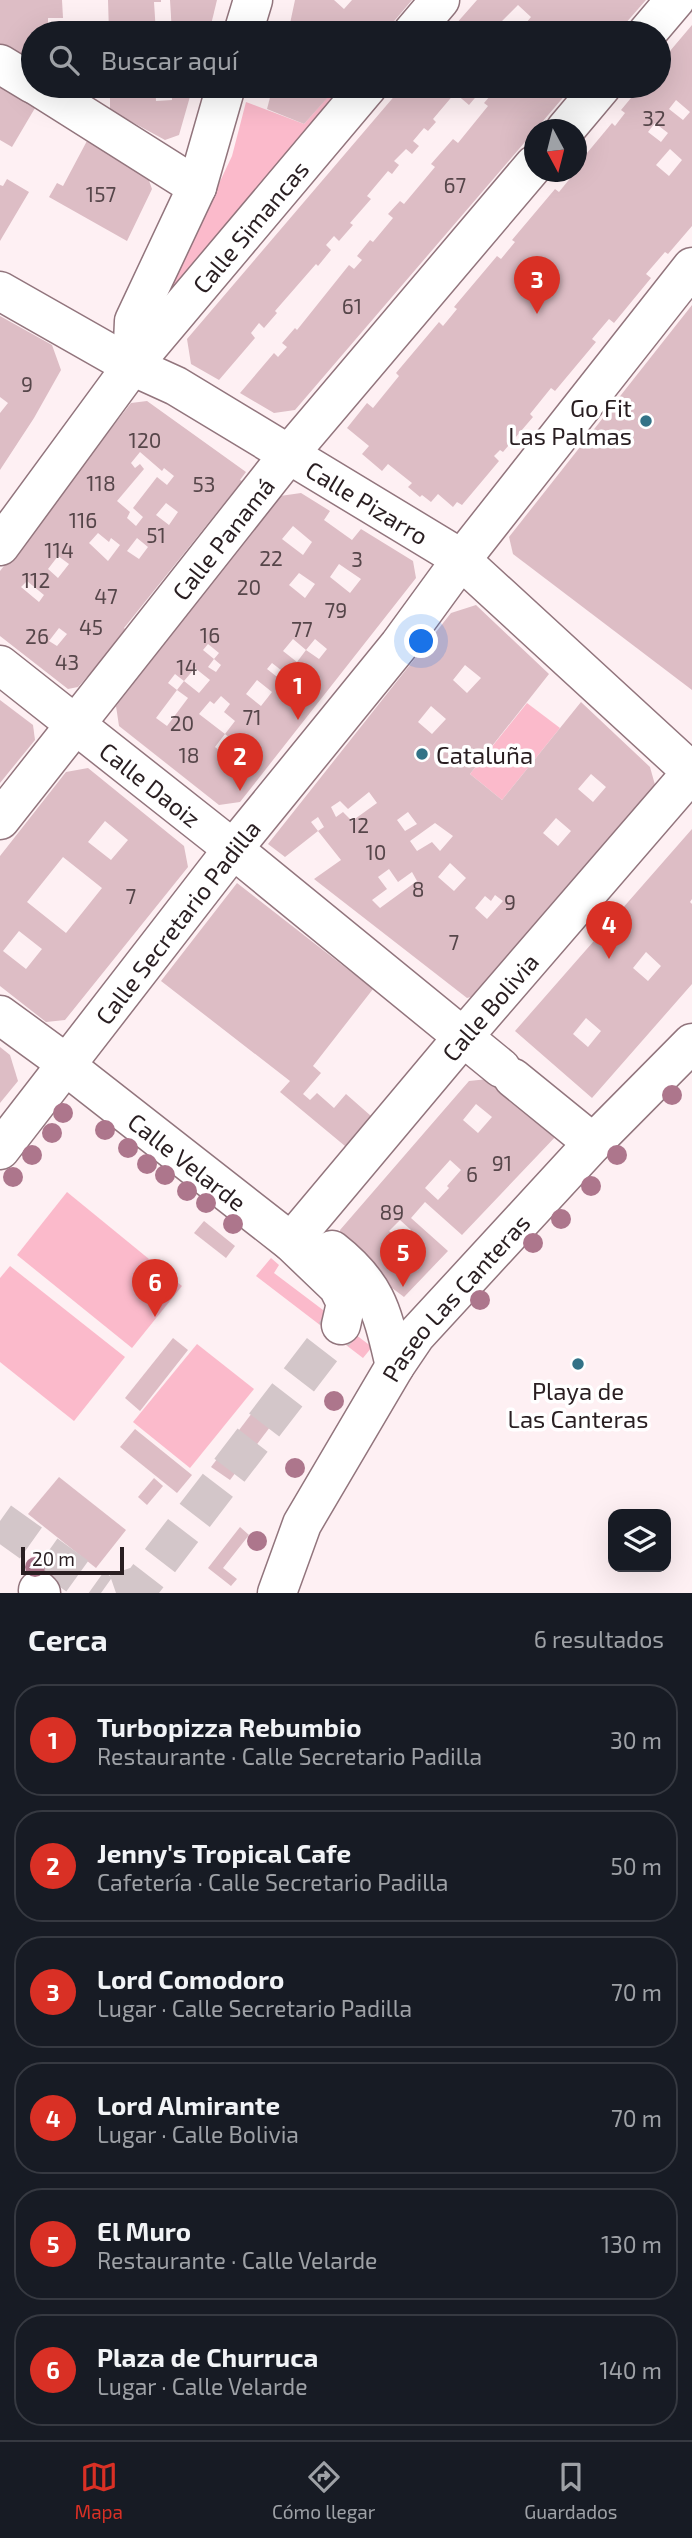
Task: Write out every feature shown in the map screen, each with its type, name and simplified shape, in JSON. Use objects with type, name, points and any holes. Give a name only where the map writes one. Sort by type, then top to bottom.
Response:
[{"type":"street","points":[[247,21],[253,0]]},
{"type":"street","points":[[422,21],[440,0]]},
{"type":"street","points":[[657,21],[675,0]]},
{"type":"street","points":[[0,64],[21,77]]},
{"type":"street","points":[[56,98],[197,187]]},
{"type":"street","points":[[132,366],[134,321],[197,187],[223,98]]},
{"type":"street","name":"Calle Simancas","points":[[0,546],[132,366],[358,98]]},
{"type":"street","points":[[574,119],[592,98]]},
{"type":"street","name":"Calle Panamá","points":[[0,820],[289,454],[524,178]]},
{"type":"street","name":"Calle Secretario Padilla","points":[[0,1150],[233,849],[399,645],[461,560],[692,267]]},
{"type":"street","name":"Calle Pizarro","points":[[0,291],[132,366],[176,386],[461,560],[686,755]]},
{"type":"street","name":"Calle Daoiz","points":[[0,665],[233,849],[593,1143]]},
{"type":"street","name":"Calle Bolivia","points":[[297,1234],[463,1037],[686,755]]},
{"type":"street","name":"Calle Velarde","points":[[0,1015],[297,1234],[375,1296],[384,1318],[395,1366]]},
{"type":"street","name":"Paseo Las Canteras","points":[[277,1593],[302,1524],[416,1335],[593,1143],[692,1044]]},
{"type":"street","name":"Calle Velarde","points":[[337,1268],[401,1301],[416,1335]]},
{"type":"street","name":"Calle Velarde","points":[[337,1268],[338,1287],[346,1303],[341,1325]]},
{"type":"shaded area","points":[[327,98],[341,98],[345,102],[172,291],[171,285],[232,156],[246,102],[304,124]]},
{"type":"shaded area","points":[[527,703],[560,728],[502,800],[470,774]]},
{"type":"shaded area","points":[[67,1192],[182,1286],[132,1348],[17,1255]]},
{"type":"shaded area","points":[[271,1258],[279,1265],[274,1273],[372,1347],[363,1358],[256,1276]]},
{"type":"shaded area","points":[[10,1266],[125,1357],[74,1421],[0,1362],[0,1278]]},
{"type":"shaded area","points":[[197,1344],[254,1389],[190,1468],[133,1422]]},
{"type":"building","points":[[0,0],[62,0],[63,18],[21,21],[21,53],[9,53],[0,47]]},
{"type":"building","points":[[108,0],[161,0],[154,2],[155,21],[109,21]]},
{"type":"building","points":[[170,0],[217,0],[212,21],[171,21]]},
{"type":"building","points":[[295,0],[334,0],[344,9],[352,0],[412,0],[394,21],[291,21]]},
{"type":"building","points":[[477,0],[646,0],[628,21],[528,21],[531,17],[518,5],[502,21],[459,21]]},
{"type":"building","points":[[692,25],[692,226],[646,274],[651,278],[614,323],[609,319],[592,339],[596,342],[555,391],[551,388],[530,414],[533,417],[503,452],[500,450],[494,456],[499,461],[462,505],[457,502],[453,507],[438,494],[431,502],[422,495],[420,497],[408,487],[412,483],[388,464],[382,471],[362,454],[369,446],[347,428],[367,403],[373,408],[399,376],[396,373],[439,322],[443,326],[457,309],[454,307],[497,256],[501,259],[515,242],[512,240],[555,189],[559,192],[567,182],[587,182],[587,153],[612,123],[615,126],[625,113],[621,110],[631,98],[671,98],[671,50]],"holes":[[[676,100],[690,112],[683,120],[669,109]],[[655,123],[668,133],[661,142],[648,132]],[[670,149],[682,160],[669,176],[656,165]]]},
{"type":"building","points":[[0,87],[35,108],[12,147],[0,140]]},
{"type":"building","points":[[110,98],[156,98],[156,101],[190,98],[179,135],[165,140],[110,110]]},
{"type":"building","points":[[270,98],[327,98],[304,124],[267,109]]},
{"type":"building","points":[[393,98],[451,98],[433,119],[436,122],[428,131],[424,128],[413,141],[419,146],[412,154],[406,149],[394,161],[399,165],[392,174],[388,171],[367,196],[371,199],[350,223],[353,225],[339,241],[334,236],[326,245],[331,250],[275,311],[277,313],[264,328],[259,323],[251,333],[255,338],[219,380],[191,364],[187,339]]},
{"type":"building","points":[[461,98],[475,98],[469,105]]},
{"type":"building","points":[[488,98],[563,98],[545,119],[524,119],[524,143],[295,410],[274,413],[240,393],[274,353],[278,357],[287,347],[282,343],[295,328],[297,330],[349,265],[354,269],[362,260],[357,256],[393,218],[388,214],[400,201],[404,204],[435,167],[431,164],[453,139],[458,143],[488,106],[484,103]]},
{"type":"building","points":[[88,139],[147,175],[152,189],[127,241],[49,197],[57,183],[63,186]]},
{"type":"building","points":[[7,179],[29,192],[0,241],[0,185],[3,186]]},
{"type":"building","name":"Go Fit Las Palmas","points":[[692,305],[692,690],[513,554],[509,537]]},
{"type":"building","points":[[0,316],[52,345],[61,370],[0,470],[0,413],[8,403],[0,397]]},
{"type":"building","points":[[147,401],[246,472],[240,480],[242,481],[124,628],[101,661],[78,687],[68,689],[0,636],[0,571],[131,403]],"holes":[[[140,452],[162,471],[164,468],[174,476],[167,485],[157,477],[133,508],[143,517],[136,526],[127,518],[130,512],[117,501],[144,469],[140,464],[135,468],[131,463]],[[166,503],[178,512],[169,525],[156,515]],[[98,533],[109,542],[111,538],[120,545],[108,561],[89,543]],[[137,538],[148,547],[139,559],[127,551]],[[58,556],[69,564],[58,578],[48,569]],[[27,581],[44,595],[39,602],[21,587]],[[59,628],[67,634],[57,646],[49,641]]]},
{"type":"building","points":[[301,493],[330,511],[324,520],[352,540],[361,529],[413,561],[416,578],[240,802],[219,805],[119,726],[116,706],[280,496]],"holes":[[[293,526],[312,542],[303,555],[282,539]],[[339,564],[361,579],[350,593],[330,577]],[[299,573],[315,584],[305,598],[289,585]],[[293,639],[306,650],[297,662],[283,651]],[[315,639],[327,649],[319,659],[306,650]],[[208,644],[219,653],[214,659],[203,650]],[[214,659],[221,665],[216,672],[208,667]],[[272,663],[286,674],[281,680],[267,669]],[[195,668],[210,680],[199,693],[184,681]],[[175,674],[184,681],[177,690],[168,683]],[[257,680],[272,692],[261,706],[246,694]],[[177,690],[188,698],[167,726],[156,718]],[[221,696],[230,704],[224,712],[235,721],[225,734],[199,714],[210,701],[214,704]],[[225,734],[237,743],[227,756],[215,747]]]},
{"type":"building","name":"Cataluña","points":[[476,605],[549,674],[470,774],[502,800],[581,702],[650,767],[657,792],[479,995],[467,998],[314,879],[341,860],[318,831],[285,857],[268,844],[451,613]],"holes":[[[465,665],[481,678],[467,693],[453,680]],[[431,706],[446,719],[432,734],[418,722]],[[591,774],[606,787],[593,802],[578,789]],[[369,792],[377,803],[352,821],[343,812],[336,817],[331,807],[340,801],[348,809]],[[408,812],[417,824],[405,831],[397,820]],[[318,817],[324,827],[318,831],[311,822]],[[556,818],[571,831],[558,846],[543,833]],[[435,823],[453,836],[440,851],[432,842],[417,851],[410,841]],[[450,863],[466,878],[454,891],[438,877]],[[389,869],[398,882],[412,872],[417,881],[380,908],[372,900],[387,889],[378,877]],[[495,895],[503,901],[487,919],[475,908],[485,896],[491,901]]]},
{"type":"building","points":[[0,700],[33,725],[35,740],[0,783]]},
{"type":"building","points":[[88,768],[184,846],[188,867],[65,1020],[46,1022],[0,986],[0,856],[66,772]],"holes":[[[105,821],[128,840],[111,860],[88,842]],[[63,857],[102,888],[66,933],[27,902]],[[19,931],[42,949],[26,969],[3,951]]]},
{"type":"building","points":[[692,829],[692,984],[592,1098],[515,1031]],"holes":[[[646,952],[661,966],[648,981],[633,968]],[[586,1018],[601,1031],[588,1047],[573,1034]]]},
{"type":"building","points":[[237,883],[373,989],[313,1066],[321,1073],[303,1094],[310,1100],[317,1093],[334,1108],[346,1094],[371,1116],[345,1146],[280,1092],[290,1081],[161,981]]},
{"type":"building","points":[[0,1047],[10,1055],[18,1081],[0,1103]]},
{"type":"building","points":[[488,1079],[558,1134],[462,1235],[425,1202],[411,1218],[448,1251],[404,1297],[343,1251],[340,1230],[469,1081]],"holes":[[[476,1104],[492,1117],[478,1133],[463,1120]],[[450,1160],[461,1170],[438,1200],[425,1188]],[[400,1220],[411,1230],[401,1241],[389,1231]]]},
{"type":"building","points":[[204,1221],[235,1246],[226,1258],[194,1233]]},
{"type":"building","points":[[173,1338],[188,1350],[140,1411],[125,1398]]},
{"type":"building","points":[[258,1405],[276,1419],[230,1480],[211,1467]]},
{"type":"building","points":[[135,1429],[192,1475],[177,1493],[120,1447]]},
{"type":"building","points":[[59,1477],[126,1530],[96,1568],[28,1514]]},
{"type":"building","points":[[154,1478],[163,1486],[147,1505],[138,1497]]},
{"type":"building","points":[[240,1527],[249,1535],[223,1568],[237,1579],[231,1586],[208,1568]]},
{"type":"tunnel","points":[[116,1593],[142,1584],[341,1325]]},
{"type":"tunnel","points":[[0,1521],[101,1593]]},
{"type":"place","name":"Lord Comodoro","points":[[537,314]]},
{"type":"place","name":"Go Fit Las Palmas","points":[[646,421]]},
{"type":"place","name":"Turbopizza Rebumbio","points":[[298,720]]},
{"type":"place","name":"Cataluña","points":[[422,754]]},
{"type":"place","name":"Jenny's Tropical Cafe","points":[[240,791]]},
{"type":"place","name":"Lord Almirante","points":[[609,959]]},
{"type":"place","name":"El Muro","points":[[403,1287]]},
{"type":"place","name":"Plaza de Churruca","points":[[155,1317]]},
{"type":"place","name":"Playa de Las Canteras","points":[[578,1364]]}]
